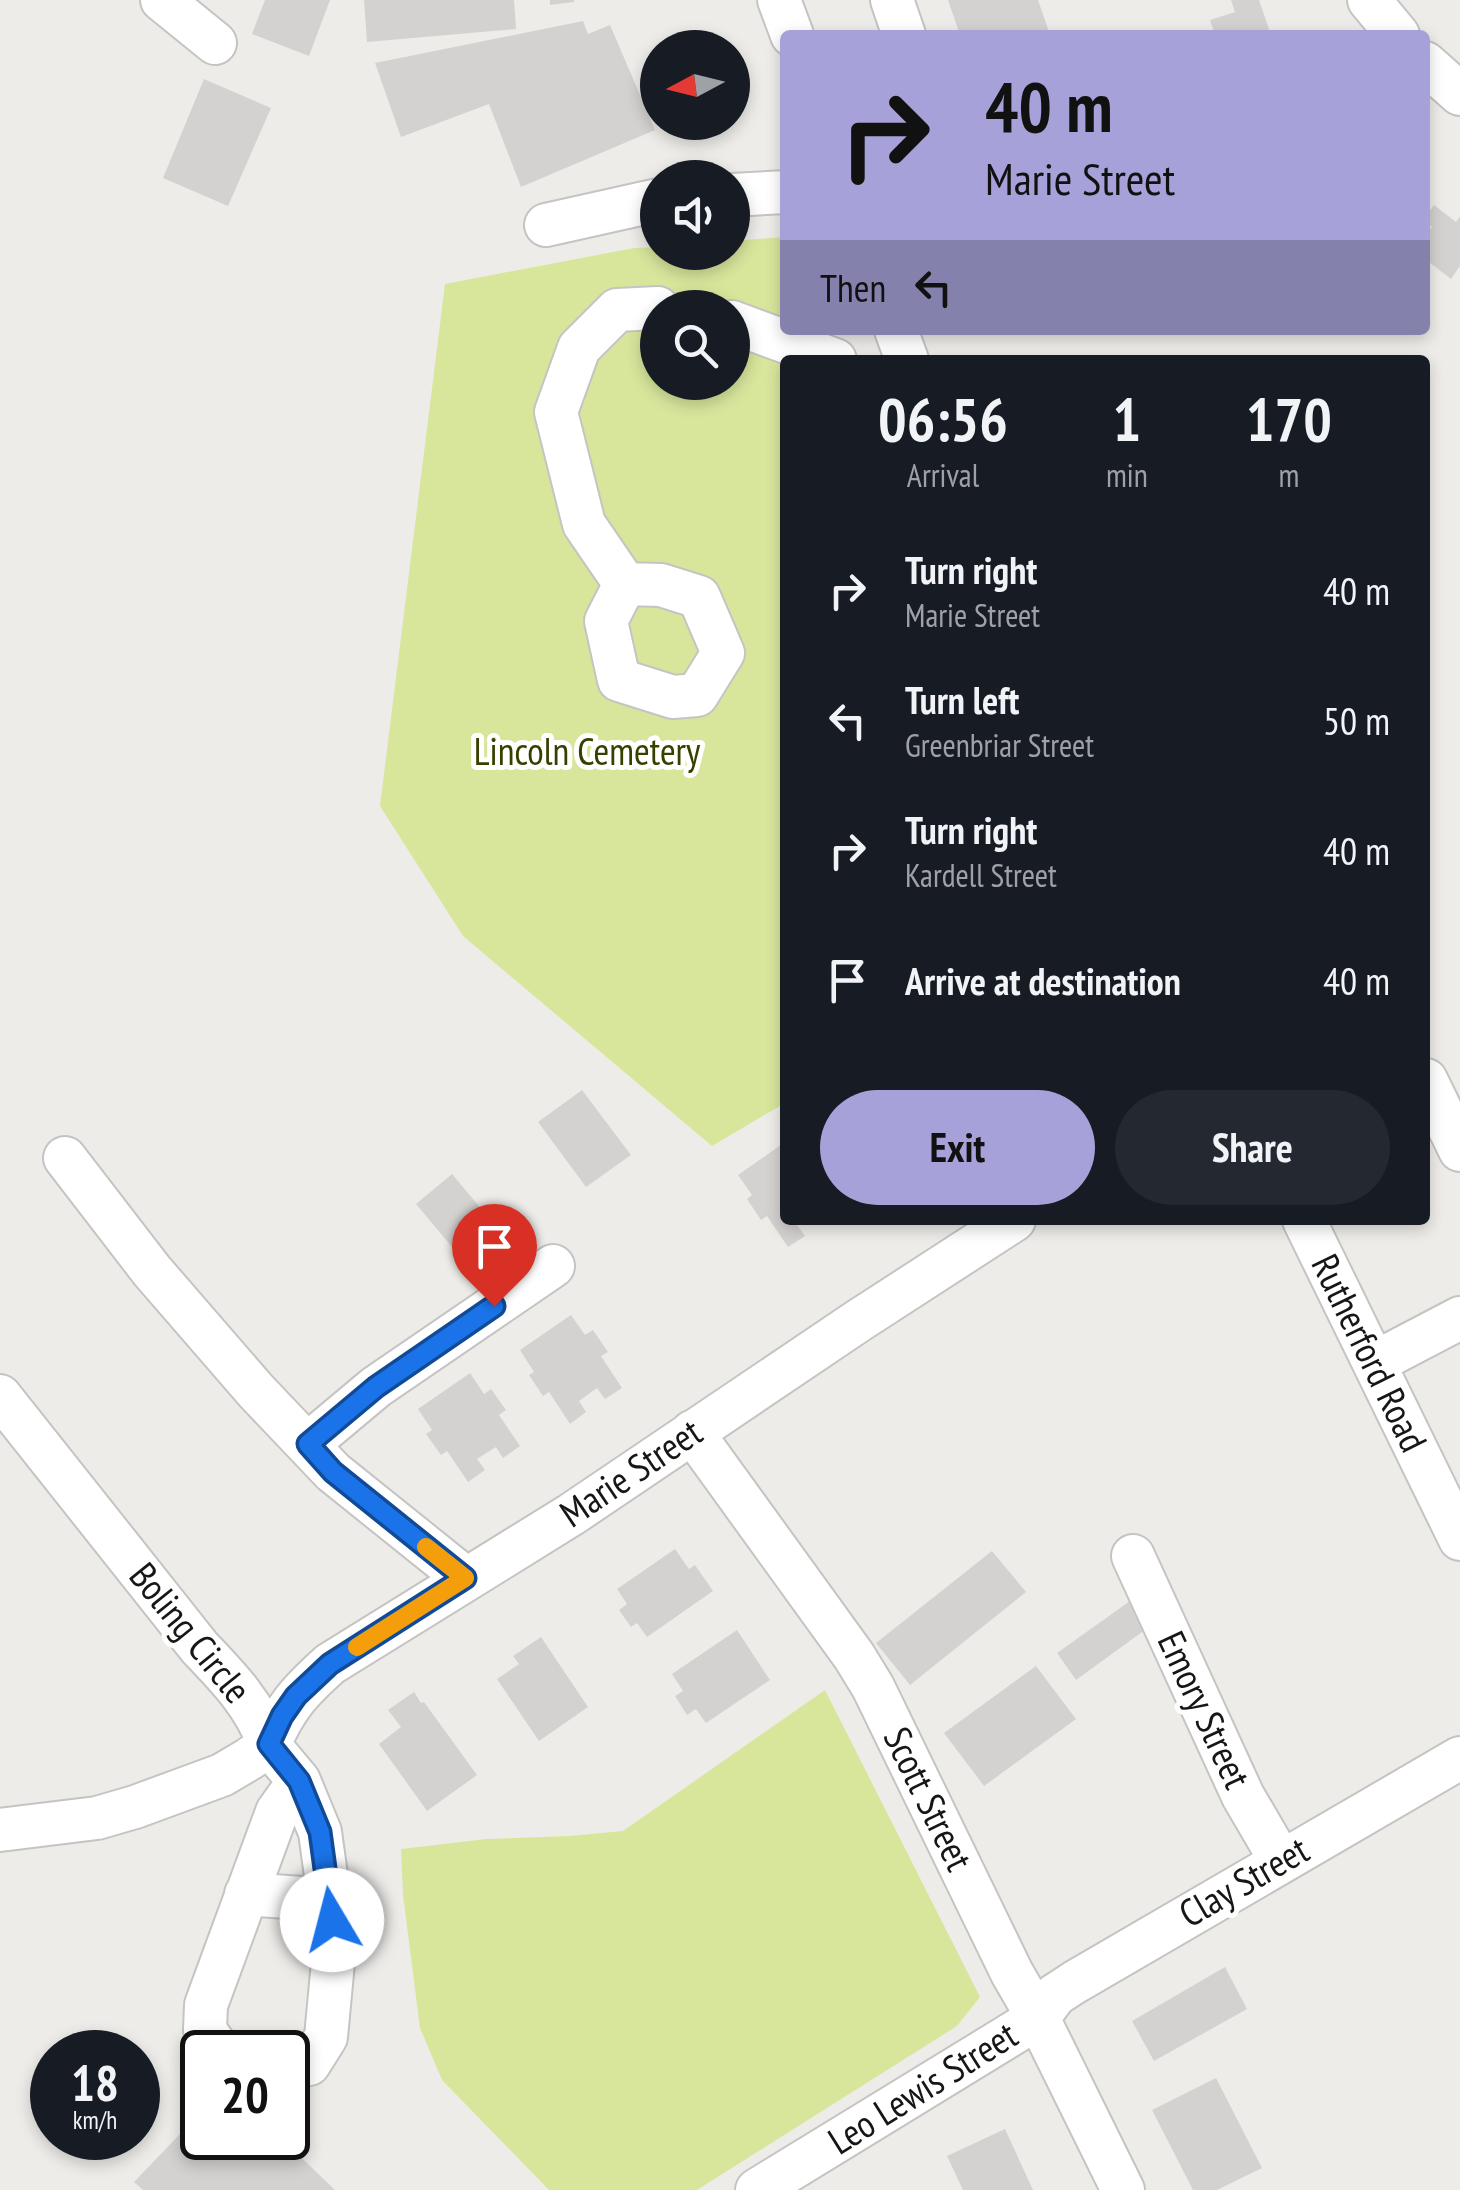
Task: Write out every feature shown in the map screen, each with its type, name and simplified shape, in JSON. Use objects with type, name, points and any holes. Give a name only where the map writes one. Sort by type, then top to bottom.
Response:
[{"type":"street","points":[[162,0],[214,43]]},
{"type":"street","points":[[780,0],[790,30]]},
{"type":"street","points":[[892,0],[902,30]]},
{"type":"street","points":[[1369,0],[1394,30]]},
{"type":"street","points":[[1430,67],[1460,94]]},
{"type":"street","points":[[750,194],[780,192]]},
{"type":"street","points":[[546,225],[640,204]]},
{"type":"street","points":[[625,584],[584,524],[556,412],[579,348],[618,310],[640,309]]},
{"type":"street","points":[[750,329],[821,355]]},
{"type":"street","points":[[1430,1088],[1460,1150]]},
{"type":"street","points":[[66,1158],[152,1271],[256,1391],[333,1472],[465,1578]]},
{"type":"street","name":"Marie Street","points":[[269,1744],[296,1696],[330,1664],[572,1514],[1006,1225]]},
{"type":"street","name":"Rutherford Road","points":[[1306,1225],[1460,1539]]},
{"type":"street","points":[[308,1444],[376,1387],[553,1266]]},
{"type":"street","points":[[1374,1363],[1460,1318]]},
{"type":"street","name":"Boling Circle","points":[[0,1396],[200,1648],[235,1686],[262,1724],[269,1744],[222,1775],[135,1808],[97,1818],[0,1830]]},
{"type":"street","name":"Scott Street","points":[[692,1432],[873,1687],[1012,1973],[1124,2190]]},
{"type":"street","name":"Emory Street","points":[[1133,1556],[1242,1796],[1281,1860]]},
{"type":"street","points":[[269,1744],[299,1781],[320,1832],[330,1900],[335,1941],[326,2037],[310,2062]]},
{"type":"street","name":"Clay Street","points":[[1038,2018],[1055,1996],[1075,1982],[1460,1758]]},
{"type":"street","points":[[205,2030],[206,2004],[246,1894],[277,1812],[299,1781]]},
{"type":"street","points":[[246,1894],[330,1900]]},
{"type":"street","name":"Leo Lewis Street","points":[[758,2190],[1038,2018]]},
{"type":"green space","name":"Lincoln Cemetery","points":[[780,237],[780,335],[832,335],[842,355],[780,355],[780,1106],[712,1146],[463,936],[380,806],[445,284],[640,248],[640,270],[750,270],[750,240]]},
{"type":"green space","points":[[825,1690],[980,1997],[957,2026],[697,2190],[549,2190],[442,2080],[420,2028],[401,1849],[486,1839],[623,1831]]},
{"type":"building","points":[[265,0],[330,0],[309,56],[252,34]]},
{"type":"building","points":[[364,0],[514,0],[516,29],[367,42]]},
{"type":"building","points":[[550,0],[574,0],[574,2],[550,5]]},
{"type":"building","points":[[948,0],[1038,0],[1048,30],[958,30]]},
{"type":"building","points":[[1231,0],[1259,0],[1269,30],[1213,30],[1210,20],[1235,12]]},
{"type":"building","points":[[583,21],[588,34],[610,25],[640,95],[640,136],[521,187],[489,104],[401,137],[375,63]]},
{"type":"building","points":[[204,79],[271,108],[228,206],[163,178]]},
{"type":"building","points":[[1434,205],[1456,222],[1460,217],[1460,266],[1451,279],[1430,263],[1430,211]]},
{"type":"building","points":[[582,1090],[631,1155],[586,1187],[538,1122]]},
{"type":"building","points":[[780,1146],[780,1225],[797,1225],[805,1236],[788,1247],[767,1216],[761,1220],[747,1199],[752,1195],[738,1175]]},
{"type":"building","points":[[452,1174],[499,1230],[463,1260],[416,1204]]},
{"type":"building","points":[[571,1315],[585,1335],[593,1330],[608,1352],[601,1356],[622,1388],[605,1399],[597,1388],[579,1401],[586,1412],[570,1424],[549,1392],[543,1396],[529,1375],[534,1372],[520,1350]]},
{"type":"building","points":[[470,1373],[484,1394],[491,1389],[506,1410],[499,1415],[520,1446],[503,1458],[496,1447],[477,1459],[485,1470],[468,1482],[447,1451],[441,1455],[426,1434],[432,1430],[418,1409]]},
{"type":"building","points":[[675,1549],[689,1569],[695,1565],[713,1591],[647,1637],[637,1623],[631,1627],[619,1610],[627,1604],[617,1589]]},
{"type":"building","points":[[992,1551],[1026,1592],[910,1685],[876,1643]]},
{"type":"building","points":[[1130,1601],[1149,1627],[1076,1680],[1057,1653]]},
{"type":"building","points":[[737,1630],[770,1680],[706,1723],[696,1709],[687,1715],[675,1696],[683,1691],[672,1674]]},
{"type":"building","points":[[541,1637],[588,1707],[539,1741],[497,1679],[519,1664],[513,1656]]},
{"type":"building","points":[[1036,1666],[1076,1719],[984,1786],[944,1733]]},
{"type":"building","points":[[414,1692],[477,1775],[427,1811],[379,1744],[401,1727],[388,1710]]},
{"type":"building","points":[[1225,1967],[1247,2009],[1154,2061],[1132,2021]]},
{"type":"building","points":[[1216,2078],[1262,2168],[1217,2190],[1193,2190],[1152,2110]]},
{"type":"building","points":[[1005,2129],[1033,2190],[963,2190],[947,2156]]},
{"type":"building","points":[[180,2134],[180,2160],[304,2160],[335,2190],[143,2190],[134,2182],[155,2160],[160,2160],[160,2155]]},
{"type":"slow traffic","points":[[357,1647],[465,1578],[426,1547]]},
{"type":"route","points":[[332,1920],[320,1832],[299,1781],[269,1744],[296,1696],[330,1664],[465,1578],[333,1472],[308,1444],[376,1387],[494,1306]]}]
